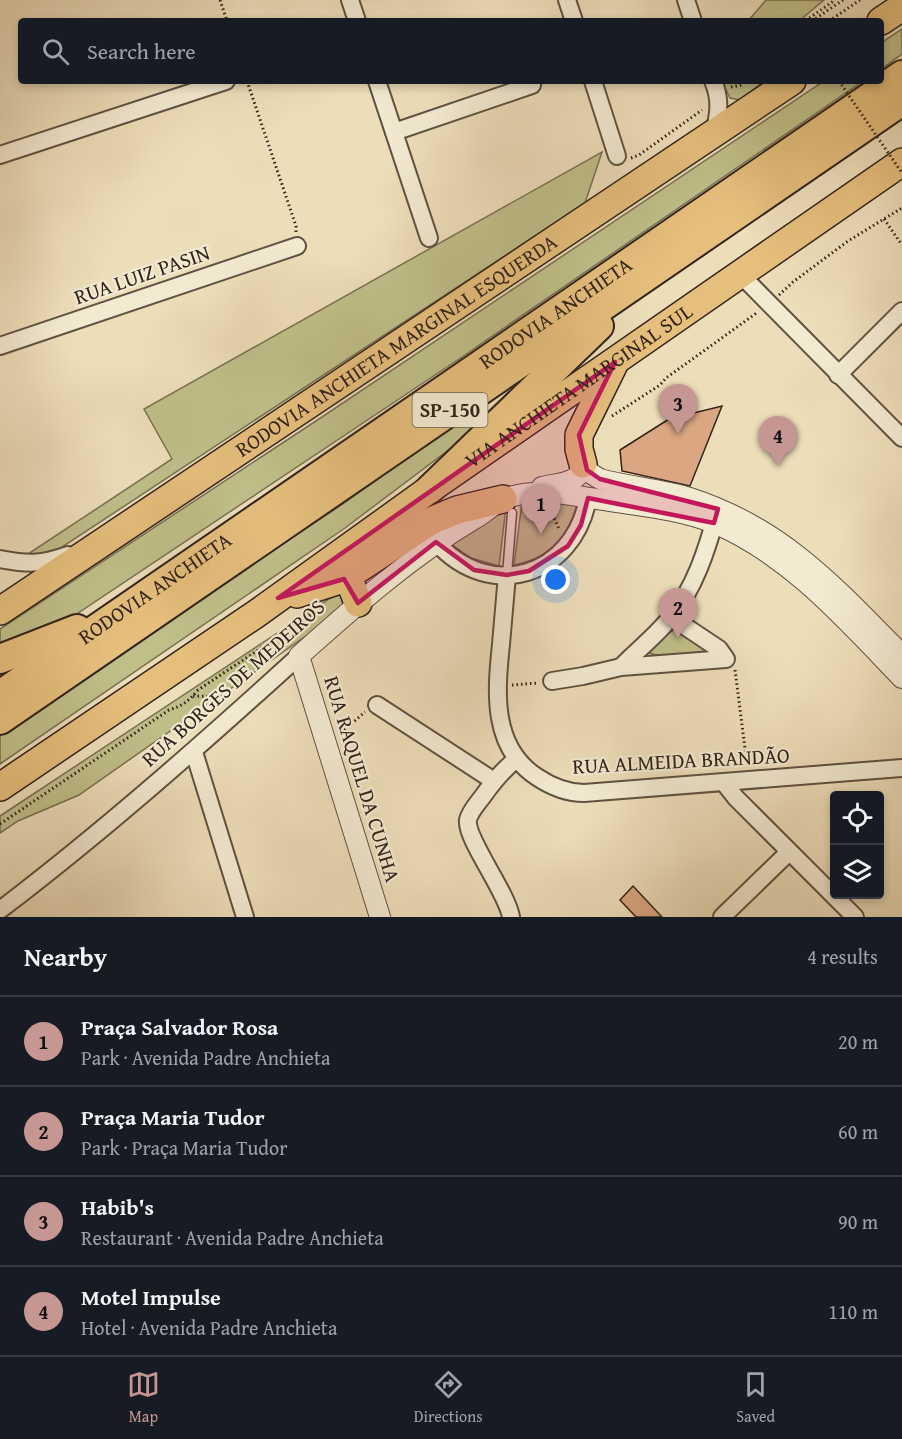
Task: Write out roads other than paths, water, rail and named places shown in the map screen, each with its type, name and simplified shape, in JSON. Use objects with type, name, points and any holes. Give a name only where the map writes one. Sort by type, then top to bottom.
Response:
[{"type":"highway","points":[[884,19],[902,7]]},
{"type":"highway","name":"RODOVIA ANCHIETA","points":[[0,695],[902,75]]},
{"type":"highway","name":"RODOVIA ANCHIETA MARGINAL ESQUERDA","points":[[0,611],[788,84]]},
{"type":"highway","name":"RODOVIA ANCHIETA","points":[[0,720],[423,428],[902,102]]},
{"type":"highway","name":"VIA ANCHIETA MARGINAL SUL","points":[[0,787],[256,614],[430,489],[902,162]]},
{"type":"highway","points":[[430,489],[655,272]]},
{"type":"highway","points":[[583,464],[579,449],[579,435],[615,362]]},
{"type":"highway","points":[[278,598],[317,589],[343,579],[430,521],[457,510],[522,500]]},
{"type":"highway","points":[[343,579],[352,587],[358,603]]},
{"type":"highway","points":[[0,659],[83,626],[165,580]]},
{"type":"street","points":[[350,0],[356,18]]},
{"type":"street","points":[[567,0],[573,18]]},
{"type":"street","points":[[686,0],[692,18]]},
{"type":"street","points":[[874,18],[884,0]]},
{"type":"street","points":[[0,155],[217,84]]},
{"type":"street","points":[[378,84],[429,238]]},
{"type":"street","points":[[594,84],[617,156]]},
{"type":"street","points":[[394,132],[532,85]]},
{"type":"street","points":[[716,88],[728,103],[749,110]]},
{"type":"street","points":[[714,133],[719,111],[716,88]]},
{"type":"street","name":"RUA LUIZ PASIN","points":[[0,346],[297,246]]},
{"type":"street","points":[[740,274],[902,438]]},
{"type":"street","points":[[838,375],[902,311]]},
{"type":"street","points":[[583,464],[596,478],[676,495],[716,516],[788,567],[835,609],[902,678]]},
{"type":"street","name":"RUA BORGES DE MEDEIROS","points":[[0,910],[51,871],[194,752],[358,603],[436,542],[522,500],[542,487],[575,479],[582,472],[583,464]]},
{"type":"street","points":[[436,542],[464,565],[483,573],[507,575],[529,572],[540,567],[567,547],[581,525],[588,498],[596,491],[627,486]]},
{"type":"street","points":[[522,500],[588,498],[673,512],[716,516],[759,528],[801,558],[902,656]]},
{"type":"street","points":[[621,667],[671,617],[694,578],[716,516]]},
{"type":"street","points":[[0,559],[21,563],[43,563],[103,543]]},
{"type":"street","name":"RUA ALMEIDA BRANDÃO","points":[[507,575],[498,685],[499,719],[509,746],[517,759],[527,770],[544,782],[576,793],[750,782],[902,768]]},
{"type":"street","points":[[552,681],[621,667],[726,659],[719,649],[671,617]]},
{"type":"street","name":"RUA RAQUEL DA CUNHA","points":[[298,656],[380,917]]},
{"type":"street","points":[[377,705],[494,781]]},
{"type":"street","points":[[194,752],[245,917]]},
{"type":"street","points":[[511,917],[503,894],[468,825],[472,810],[506,767],[517,759]]},
{"type":"street","points":[[725,783],[736,798],[855,917]]},
{"type":"street","points":[[722,917],[789,852]]},
{"type":"lane","points":[[507,575],[522,500]]},
{"type":"place","name":"Habib's","points":[[678,434]]},
{"type":"place","name":"Motel Impulse","points":[[778,466]]},
{"type":"place","name":"Praça Salvador Rosa","points":[[541,534]]},
{"type":"place","name":"Praça Maria Tudor","points":[[678,638]]}]
